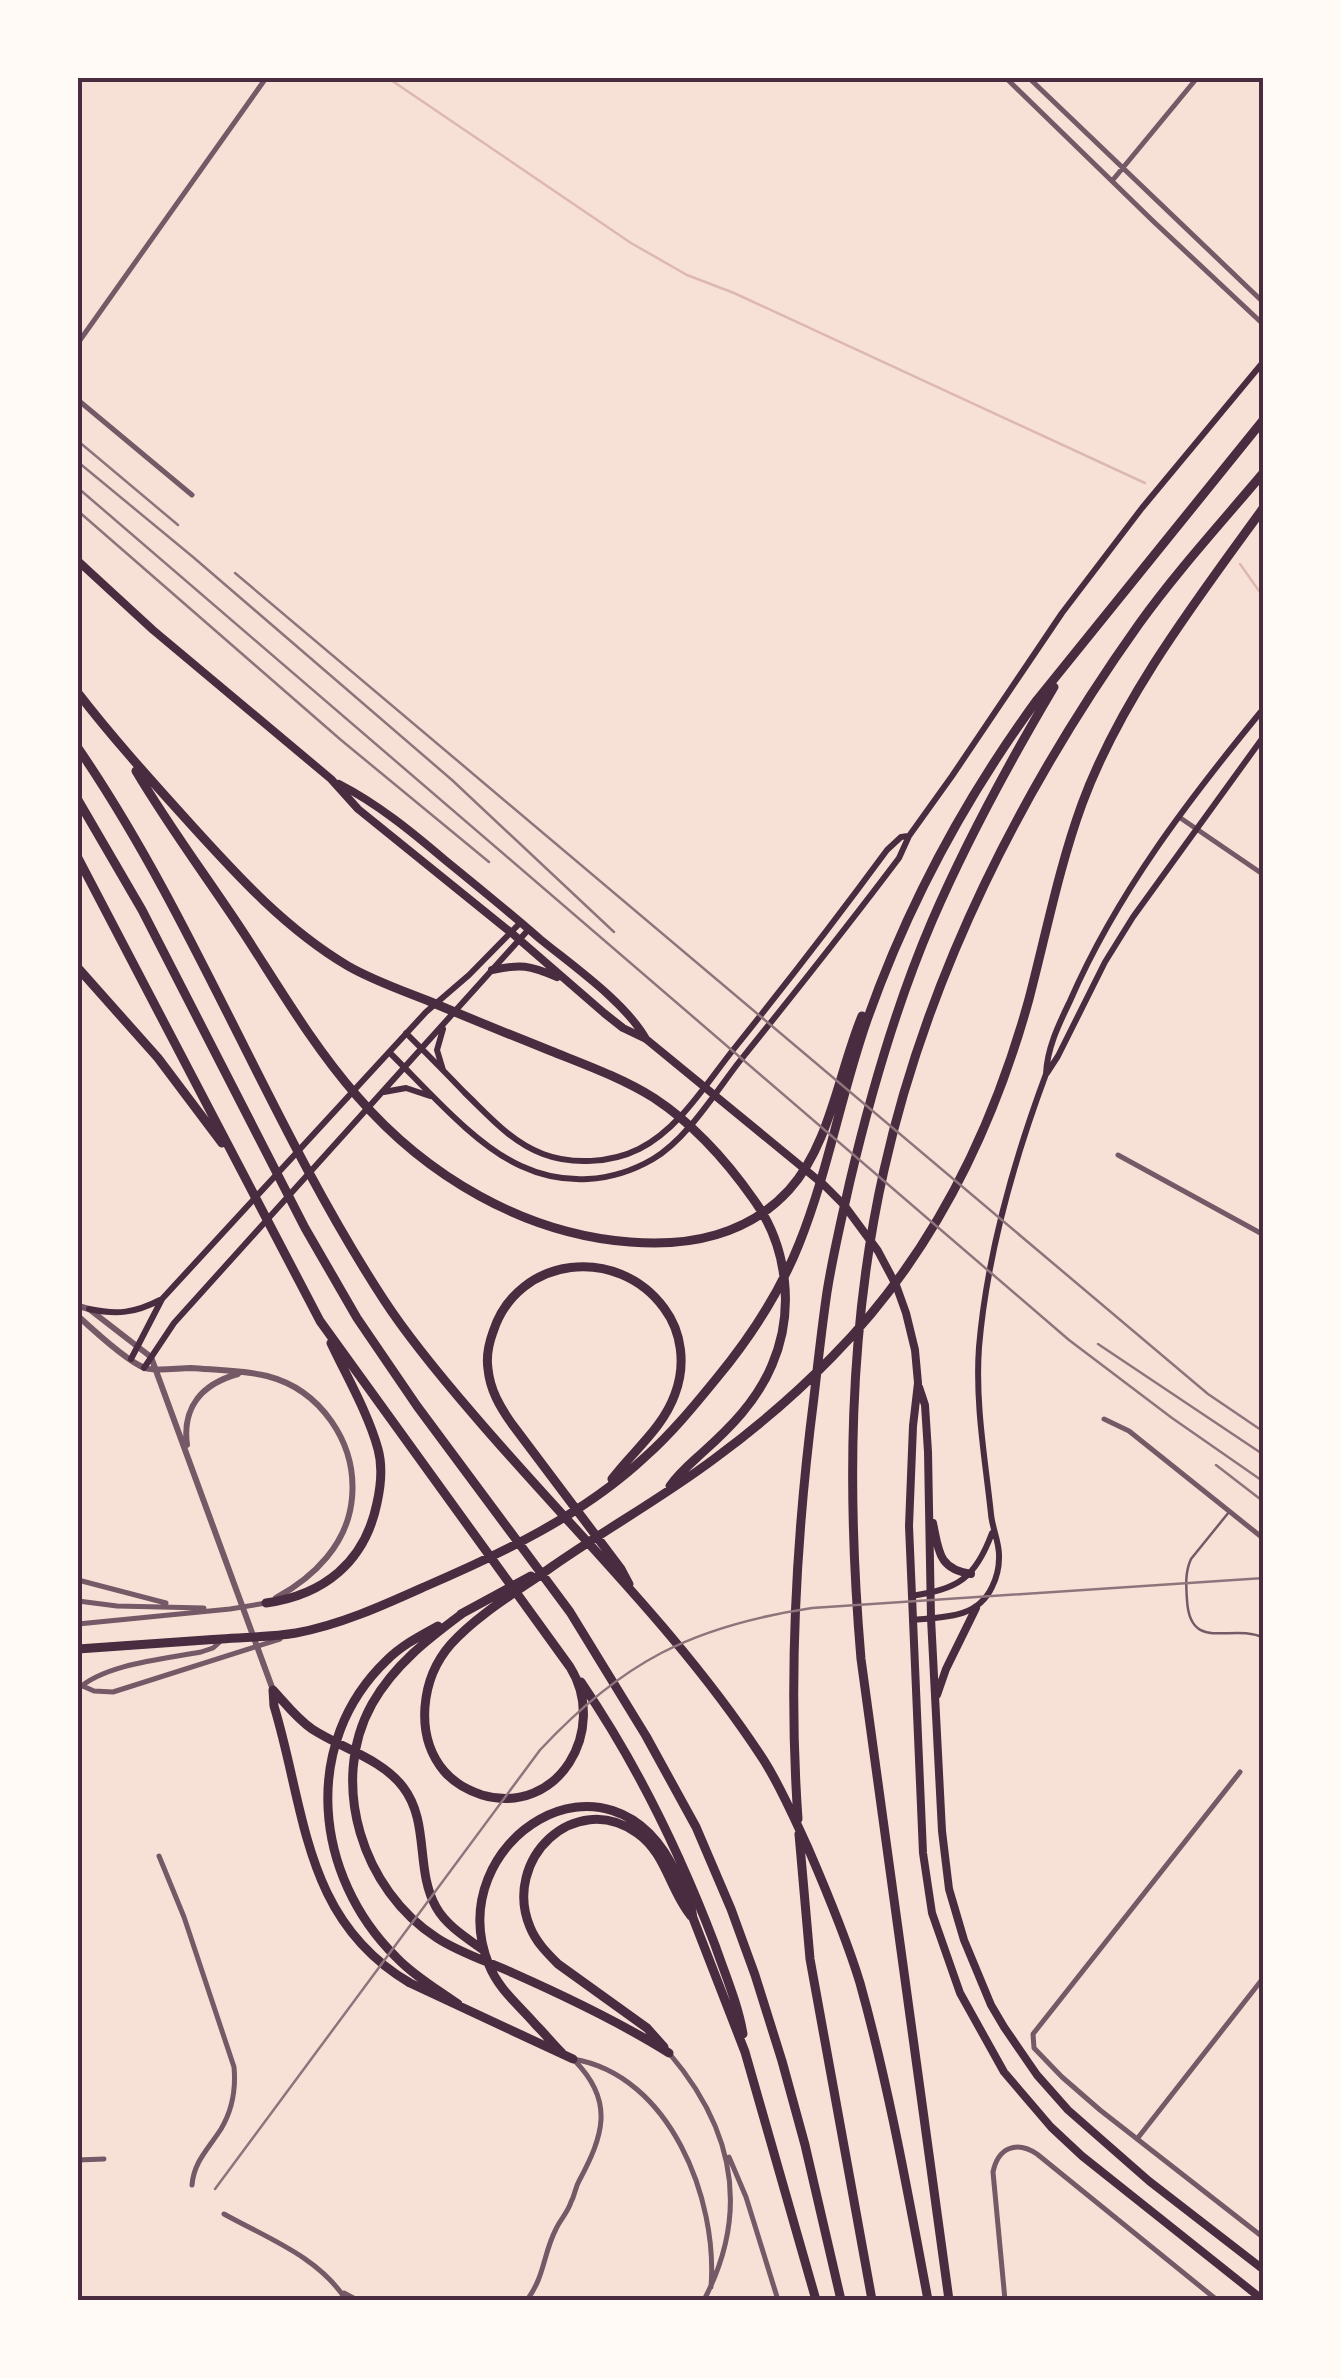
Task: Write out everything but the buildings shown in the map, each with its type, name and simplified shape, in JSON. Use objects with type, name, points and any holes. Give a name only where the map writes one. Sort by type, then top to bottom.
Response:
[{"type":"highway","points":[[128,755],[338,1074],[391,1132],[424,1160],[486,1200],[562,1231],[596,1239],[659,1244],[729,1231],[777,1201],[809,1161],[858,1028],[929,877],[995,760],[1036,700],[1264,418]]},
{"type":"highway","points":[[949,2300],[861,1659],[855,1588],[851,1511],[854,1405],[874,1221],[896,1126],[942,982],[1013,828],[1086,702],[1141,621],[1264,472]]},
{"type":"highway","points":[[572,1670],[582,1698],[582,1735],[566,1770],[536,1792],[510,1799],[470,1791],[453,1781],[432,1754],[424,1706],[437,1666],[449,1646],[487,1614],[714,1459],[751,1429],[817,1373],[874,1312],[923,1244],[949,1202],[984,1130],[1009,1065],[1068,844],[1096,769],[1130,703],[1264,507]]},
{"type":"highway","points":[[872,2300],[810,1959],[802,1881],[793,1696],[794,1603],[804,1472],[830,1275],[883,1056],[932,922],[970,838],[1067,663]]},
{"type":"highway","points":[[78,693],[236,875],[288,924],[352,968],[583,1064],[654,1099],[714,1148],[740,1178],[770,1225],[778,1246],[784,1280],[784,1316],[778,1350],[754,1397],[737,1420],[685,1467],[666,1492]]},
{"type":"highway","points":[[78,748],[128,828],[287,1132],[386,1302],[526,1477],[620,1573]]},
{"type":"highway","points":[[78,800],[142,910],[305,1228],[357,1318],[417,1406],[570,1612],[646,1736],[696,1828],[755,1974],[782,2061],[840,2300]]},
{"type":"highway","points":[[78,858],[320,1321],[378,1450],[382,1471],[379,1494],[366,1536],[346,1566],[309,1592],[266,1603]]},
{"type":"highway","points":[[78,1649],[296,1633],[353,1616],[536,1533],[646,1457],[748,1338],[782,1282],[810,1217],[859,1045],[888,964]]},
{"type":"highway","points":[[78,968],[158,1058],[234,1156]]},
{"type":"highway","points":[[604,1489],[655,1430],[670,1406],[680,1376],[680,1342],[670,1316],[654,1295],[634,1280],[608,1269],[571,1267],[530,1283],[502,1311],[490,1341],[488,1369],[496,1399],[632,1593],[704,1677],[765,1762],[795,1820],[859,1979],[886,2084],[928,2300]]},
{"type":"highway","points":[[320,1321],[611,1726],[670,1838],[736,2007],[745,2052],[816,2300]]},
{"type":"highway","points":[[458,2004],[395,1957],[350,1894],[332,1842],[328,1766],[343,1721],[374,1673],[406,1644],[566,1558]]},
{"type":"highway","points":[[463,1613],[406,1658],[366,1716],[353,1778],[362,1841],[381,1881],[400,1906],[438,1939],[604,2016],[669,2053]]},
{"type":"highway","points":[[272,1689],[308,1726],[382,1768],[403,1787],[413,1803],[434,1903],[448,1922],[516,1974]]},
{"type":"highway","points":[[272,1689],[309,1852],[322,1884],[364,1947],[396,1975],[427,1992],[573,2059]]},
{"type":"highway","points":[[562,2053],[500,1987],[482,1946],[480,1920],[487,1882],[503,1851],[544,1816],[575,1806],[604,1808],[630,1818],[650,1832],[665,1851],[689,1901],[745,2052]]},
{"type":"highway","points":[[669,2053],[647,2028],[545,1951],[526,1914],[529,1867],[541,1846],[564,1828],[590,1820],[618,1824],[651,1845],[684,1907],[694,1918]]},
{"type":"main road","points":[[388,1052],[492,1148],[520,1166],[568,1179],[594,1179],[624,1172],[654,1158],[681,1135],[899,858],[909,836],[1094,570],[1264,360]]},
{"type":"main road","points":[[78,561],[330,780],[358,810],[623,1028],[646,1039],[824,1185],[860,1224],[887,1268],[906,1313],[915,1350],[918,1382],[909,1526],[923,1853],[940,1940],[952,1972],[972,2018],[1004,2072],[1050,2127],[1264,2300]]},
{"type":"main road","points":[[1046,1074],[1056,1032],[1102,934],[1179,817],[1264,708]]},
{"type":"main road","points":[[934,1704],[946,1669],[976,1608],[992,1588],[998,1568],[999,1550],[993,1532],[978,1399],[980,1346],[984,1308],[1011,1181],[1046,1074],[1133,916],[1264,736]]},
{"type":"main road","points":[[330,780],[362,796],[409,830],[613,1001],[646,1039]]},
{"type":"main road","points":[[406,1034],[502,1130],[530,1148],[545,1155],[587,1161],[637,1150],[678,1118],[887,850],[901,837],[909,836]]},
{"type":"main road","points":[[131,1359],[162,1300],[426,1012],[510,933],[525,926]]},
{"type":"main road","points":[[144,1368],[174,1324],[519,940],[525,926]]},
{"type":"main road","points":[[492,970],[529,966],[565,981]]},
{"type":"main road","points":[[444,1071],[437,1050],[445,1023]]},
{"type":"main road","points":[[379,1094],[406,1088],[440,1102]]},
{"type":"main road","points":[[89,1309],[123,1313],[162,1300]]},
{"type":"main road","points":[[918,1382],[925,1405],[942,1831],[949,1889],[964,1940],[1004,2028],[1049,2089],[1091,2132],[1264,2270]]},
{"type":"main road","points":[[930,1504],[942,1560],[951,1569],[970,1574]]},
{"type":"main road","points":[[911,1596],[945,1590],[970,1574],[993,1532]]},
{"type":"main road","points":[[912,1620],[959,1615],[976,1608]]},
{"type":"street","points":[[78,343],[266,78]]},
{"type":"street","points":[[1006,78],[1264,326]]},
{"type":"street","points":[[1029,78],[1264,303]]},
{"type":"street","points":[[1112,181],[1197,78]]},
{"type":"street","points":[[1206,272],[1218,260]]},
{"type":"street","points":[[78,400],[192,495]]},
{"type":"street","points":[[1179,817],[1264,875]]},
{"type":"street","points":[[1118,1155],[1264,1235]]},
{"type":"street","points":[[78,1306],[89,1309],[151,1358],[272,1689]]},
{"type":"street","points":[[78,1316],[144,1368],[244,1372],[286,1382],[311,1398],[335,1425],[346,1449],[352,1501],[338,1542],[326,1559],[308,1577],[266,1603],[78,1624]]},
{"type":"street","points":[[189,1457],[186,1426],[194,1404],[218,1381],[244,1372]]},
{"type":"street","points":[[1104,1418],[1129,1432],[1264,1539]]},
{"type":"street","points":[[78,1580],[176,1606]]},
{"type":"street","points":[[78,1601],[216,1610]]},
{"type":"street","points":[[78,1687],[113,1692],[296,1633]]},
{"type":"street","points":[[78,1687],[108,1671],[201,1652],[224,1638]]},
{"type":"street","points":[[1240,1772],[1033,2034],[1034,2048],[1062,2077],[1264,2238]]},
{"type":"street","points":[[159,1856],[184,1917],[234,2067],[236,2084],[225,2122],[198,2162],[192,2184]]},
{"type":"street","points":[[1137,2138],[1264,1978]]},
{"type":"street","points":[[669,2053],[699,2092],[716,2123],[746,2197],[778,2300]]},
{"type":"street","points":[[527,2300],[540,2279],[554,2232],[597,2146],[602,2125],[600,2098],[573,2059]]},
{"type":"street","points":[[573,2059],[594,2062],[621,2077],[672,2130],[691,2170],[710,2237],[712,2261],[705,2295]]},
{"type":"street","points":[[1004,2300],[993,2172],[997,2159],[1018,2146],[1031,2150],[1217,2300]]},
{"type":"street","points":[[705,2295],[723,2252],[727,2230],[730,2184],[725,2150]]},
{"type":"street","points":[[78,2160],[104,2160]]},
{"type":"street","points":[[224,2214],[317,2266],[345,2297],[357,2300]]},
{"type":"lane","points":[[1229,1512],[1188,1566],[1190,1617],[1207,1634],[1249,1633],[1264,1638]]},
{"type":"waterway","points":[[388,78],[631,243],[687,275],[734,293],[1145,483]]},
{"type":"waterway","points":[[1240,564],[1264,598]]},
{"type":"railway","points":[[78,441],[178,525]]},
{"type":"railway","points":[[78,462],[452,780],[614,932]]},
{"type":"railway","points":[[78,488],[1069,1340],[1264,1482]]},
{"type":"railway","points":[[78,511],[341,740],[489,862]]},
{"type":"railway","points":[[235,573],[1208,1394],[1264,1432]]},
{"type":"railway","points":[[1098,1344],[1264,1455]]},
{"type":"railway","points":[[1216,1465],[1264,1502]]},
{"type":"railway","points":[[215,2189],[540,1750],[570,1719],[630,1671],[730,1625],[812,1608],[1264,1578]]}]
